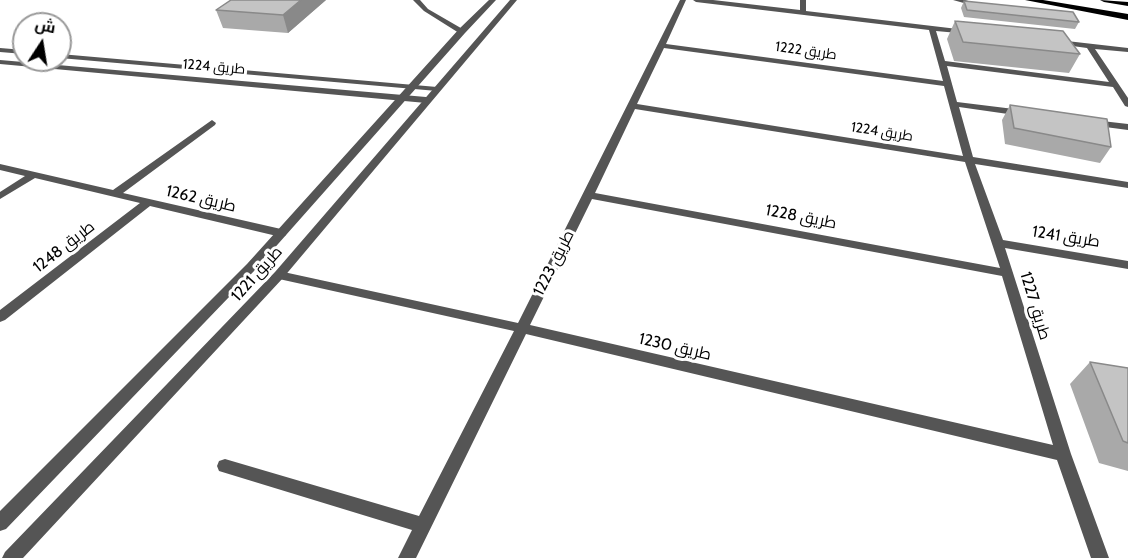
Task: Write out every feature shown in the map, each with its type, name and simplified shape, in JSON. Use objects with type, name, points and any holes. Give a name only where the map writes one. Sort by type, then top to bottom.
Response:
[{"type":"main road","points":[[1029,0],[1128,17]]},
{"type":"main road","points":[[1104,0],[1128,4]]},
{"type":"street","points":[[416,0],[426,10],[462,31]]},
{"type":"street","name":"طريق 1221","points":[[0,524],[251,267],[462,31],[493,0]]},
{"type":"street","name":"طريق 1221","points":[[11,558],[279,276],[426,100],[514,0]]},
{"type":"street","name":"طريق 1223","points":[[407,558],[589,195],[683,0]]},
{"type":"street","points":[[696,0],[977,33]]},
{"type":"street","points":[[803,0],[803,13]]},
{"type":"street","points":[[956,0],[987,6]]},
{"type":"street","points":[[1065,16],[1073,15],[1080,9]]},
{"type":"street","name":"طريق 1227","points":[[932,28],[969,159],[1100,558]]},
{"type":"street","points":[[1045,41],[1128,50]]},
{"type":"street","name":"طريق 1222","points":[[660,45],[949,84]]},
{"type":"street","points":[[1090,46],[1128,104]]},
{"type":"street","name":"طريق 1224","points":[[72,57],[414,85],[437,89]]},
{"type":"street","points":[[942,63],[1114,85]]},
{"type":"street","name":"طريق 1224","points":[[72,67],[426,100]]},
{"type":"street","points":[[955,104],[1036,115]]},
{"type":"street","name":"طريق 1224","points":[[633,106],[1128,185]]},
{"type":"street","points":[[1082,121],[1128,128]]},
{"type":"street","name":"طريق 1262","points":[[115,194],[212,123]]},
{"type":"street","name":"طريق 1262","points":[[0,167],[281,233]]},
{"type":"street","points":[[0,196],[35,174]]},
{"type":"street","name":"طريق 1228","points":[[589,195],[1007,273]]},
{"type":"street","name":"طريق 1248","points":[[0,317],[148,202]]},
{"type":"street","name":"طريق 1241","points":[[998,243],[1128,265]]},
{"type":"street","name":"طريق 1230","points":[[279,276],[521,328],[1064,454]]},
{"type":"street","points":[[225,466],[424,525]]},
{"type":"building","points":[[231,0],[301,0],[283,15],[216,10]]},
{"type":"building","points":[[964,1],[1073,12],[1079,22],[967,10]]},
{"type":"building","points":[[955,21],[1063,31],[1080,54],[963,42]]},
{"type":"building","points":[[1010,105],[1107,119],[1111,147],[1014,128]]},
{"type":"building","points":[[1090,362],[1128,368],[1128,443],[1123,441]]}]
